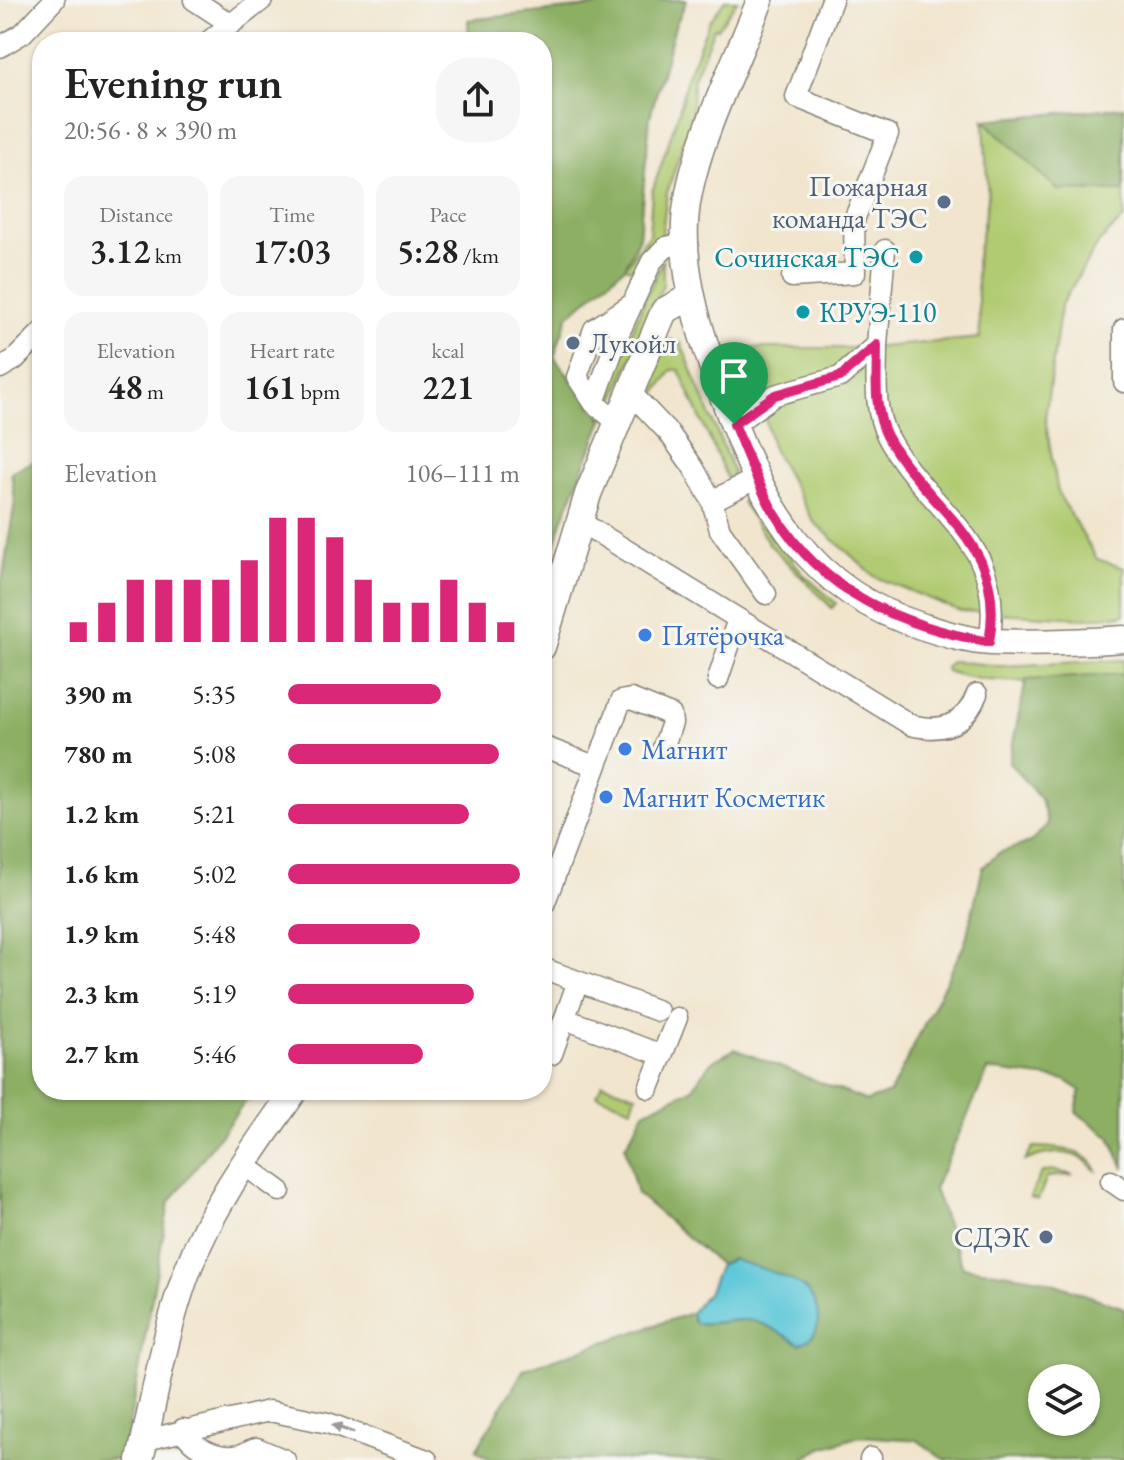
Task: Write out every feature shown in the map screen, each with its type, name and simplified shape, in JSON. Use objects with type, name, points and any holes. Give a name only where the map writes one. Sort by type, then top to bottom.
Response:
[{"type":"main road","points":[[760,0],[693,181],[685,221],[685,243],[692,296],[734,424],[775,514],[799,549],[847,591],[905,621],[989,642],[1124,639]]},
{"type":"main road","points":[[552,613],[579,521],[664,311],[692,296]]},
{"type":"main road","points":[[143,1448],[169,1330],[188,1269],[215,1210],[288,1100]]},
{"type":"street","points":[[0,47],[23,33],[54,0]]},
{"type":"street","points":[[194,0],[229,23]]},
{"type":"street","points":[[219,32],[262,0]]},
{"type":"street","points":[[792,277],[855,273],[854,220],[888,134],[796,97],[832,0]]},
{"type":"street","points":[[618,423],[594,403],[652,261],[666,247],[685,243]]},
{"type":"street","points":[[885,250],[877,345],[878,398],[886,435],[977,552],[990,579],[989,642]]},
{"type":"street","points":[[1124,329],[1124,382]]},
{"type":"street","points":[[0,368],[14,360],[32,342]]},
{"type":"street","points":[[734,424],[775,395],[840,377],[877,345]]},
{"type":"street","points":[[631,393],[669,433],[712,501],[720,530],[766,594]]},
{"type":"street","points":[[712,501],[757,478]]},
{"type":"street","points":[[579,521],[847,689],[911,725],[929,730],[955,724],[973,705],[977,694]]},
{"type":"street","points":[[718,679],[738,619]]},
{"type":"street","points":[[552,883],[618,704],[626,699],[671,715],[672,723],[663,748]]},
{"type":"street","points":[[552,750],[595,766]]},
{"type":"street","points":[[552,972],[667,1014],[662,1055],[649,1088]]},
{"type":"street","points":[[552,1054],[578,981]]},
{"type":"street","points":[[565,1019],[662,1055]]},
{"type":"street","points":[[243,1164],[280,1191]]},
{"type":"street","points":[[143,1448],[154,1438],[183,1429],[269,1411],[328,1423],[422,1458]]},
{"type":"street","points":[[183,1429],[187,1440],[198,1448],[237,1458],[257,1448],[285,1460]]},
{"type":"green space","points":[[599,0],[687,0],[675,26],[650,117],[639,237],[625,267],[568,316],[554,357],[603,420],[562,521],[552,555],[552,32],[469,32],[468,20],[597,6]]},
{"type":"green space","points":[[725,0],[738,0],[717,29],[714,28],[693,81],[692,117],[667,193],[661,243],[642,273],[625,267],[649,235],[652,192],[679,111],[687,76],[709,22]]},
{"type":"green space","points":[[1124,107],[1124,191],[1058,190],[984,120]]},
{"type":"green space","points":[[984,120],[1058,190],[1124,191],[1124,218],[1099,242],[1061,305],[1045,418],[1058,493],[1097,559],[1124,568],[1124,615],[1082,618],[960,611],[875,577],[813,521],[772,447],[748,348],[869,348],[980,338],[976,261],[988,199]]},
{"type":"green space","points":[[663,260],[663,285],[606,418],[600,416],[643,302]]},
{"type":"green space","points":[[670,340],[681,343],[733,471],[730,485],[679,370],[672,370],[652,399],[644,393],[664,345]]},
{"type":"green space","points":[[32,462],[32,1100],[246,1100],[169,1203],[123,1460],[0,1460],[0,593],[15,501],[11,472]]},
{"type":"green space","points":[[744,495],[803,574],[836,603],[832,608],[770,545],[742,502]]},
{"type":"green space","points":[[1124,660],[1124,674],[1035,681],[967,677],[946,671],[945,667],[952,661],[1001,666]]},
{"type":"green space","points":[[1124,674],[1124,1168],[1110,1137],[1076,1112],[1080,1090],[1065,1080],[988,1070],[934,1189],[963,1267],[1041,1279],[1124,1308],[1124,1460],[945,1460],[917,1440],[860,1436],[822,1448],[801,1460],[491,1460],[476,1450],[524,1369],[691,1313],[695,1323],[746,1320],[760,1323],[800,1344],[750,1266],[732,1259],[720,1265],[637,1194],[625,1147],[644,1112],[692,1089],[711,1062],[735,1049],[867,1101],[890,1093],[965,943],[983,867],[999,853],[1031,842],[1048,824],[1041,800],[1009,762],[1026,680]]},
{"type":"green space","points":[[602,1083],[636,1095],[632,1108],[597,1095]]},
{"type":"green space","points":[[1033,1147],[1078,1153],[1086,1157],[1097,1171],[1083,1159],[1061,1153],[1025,1161]]},
{"type":"green space","points":[[1051,1170],[1073,1175],[1047,1177],[1038,1200],[1030,1197],[1041,1173]]},
{"type":"water","points":[[732,1259],[774,1272],[800,1285],[816,1306],[818,1321],[813,1335],[800,1344],[753,1321],[694,1323],[691,1313],[709,1291],[720,1265]]},
{"type":"place","name":"Пожарная команда ТЭС","points":[[944,202]]},
{"type":"place","name":"Сочинская ТЭС","points":[[916,257]]},
{"type":"place","name":"КРУЭ-110","points":[[803,312]]},
{"type":"place","name":"Лукойл","points":[[573,343]]},
{"type":"place","name":"Пятёрочка","points":[[645,635]]},
{"type":"place","name":"Магнит","points":[[625,749]]},
{"type":"place","name":"Магнит Косметик","points":[[606,797]]},
{"type":"place","name":"СДЭК","points":[[1046,1237]]},
{"type":"route","points":[[877,345],[880,419],[886,435],[984,565],[991,592],[989,642],[945,634],[905,621],[847,591],[823,572],[799,549],[775,514],[734,424],[775,395],[840,377],[877,345]]}]
